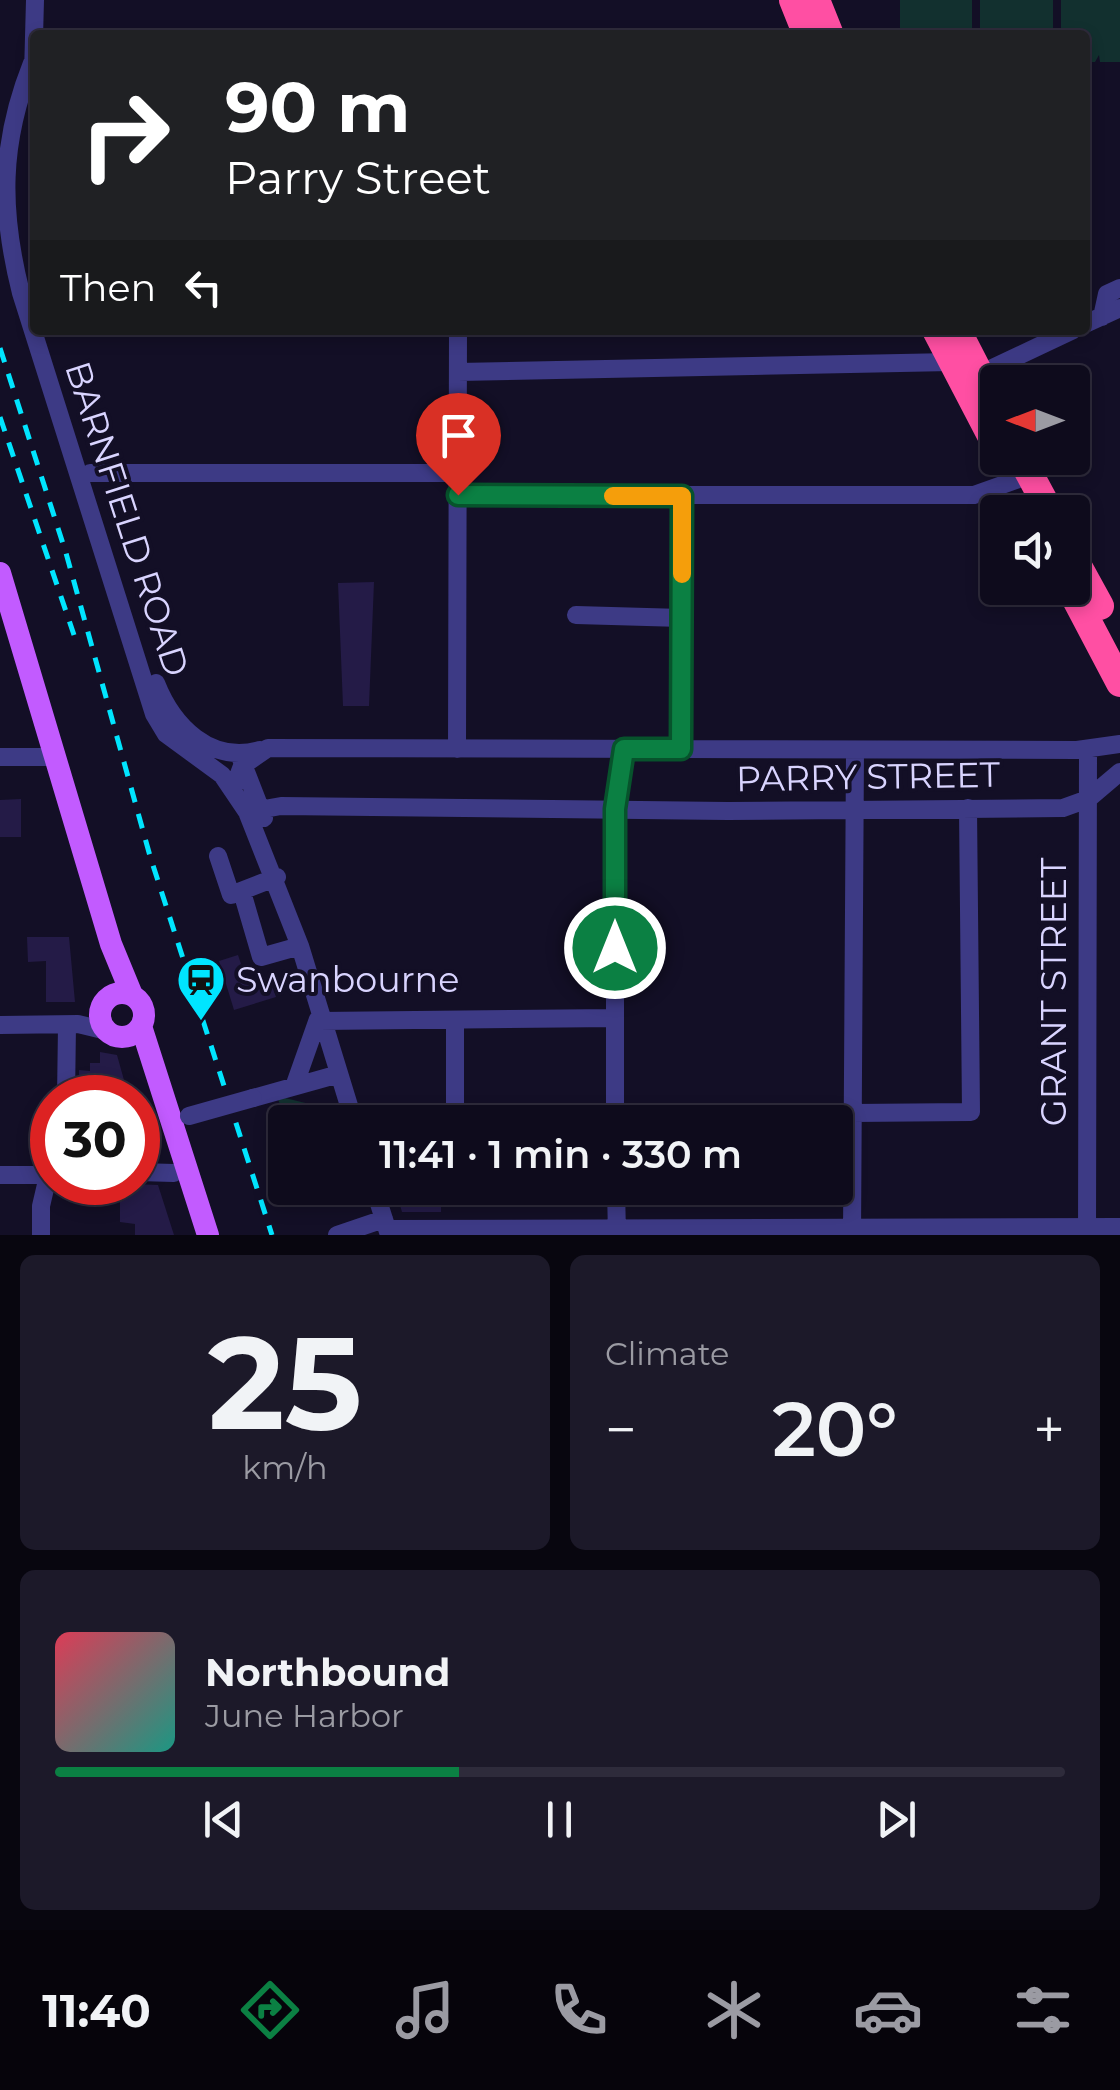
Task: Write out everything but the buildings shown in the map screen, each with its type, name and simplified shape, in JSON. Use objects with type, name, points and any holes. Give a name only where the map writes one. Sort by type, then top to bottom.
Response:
[{"type":"highway","points":[[792,0],[806,30]]},
{"type":"highway","points":[[816,0],[828,30]]},
{"type":"highway","points":[[938,335],[980,415]]},
{"type":"highway","points":[[960,335],[980,374]]},
{"type":"highway","points":[[1090,578],[1111,607],[1120,644]]},
{"type":"highway","points":[[1079,605],[1120,682]]},
{"type":"main road","points":[[0,574],[125,994],[144,1012],[104,1026]]},
{"type":"main road","points":[[125,994],[105,1001],[104,1026],[174,1120],[208,1235]]},
{"type":"main road","points":[[174,1120],[174,1174],[194,1235]]},
{"type":"street","name":"BARNFIELD ROAD","points":[[34,30],[35,0]]},
{"type":"street","name":"BARNFIELD ROAD","points":[[30,71],[2,173],[6,238],[30,315]]},
{"type":"street","name":"BARNFIELD ROAD","points":[[30,101],[14,171],[13,219],[30,281]]},
{"type":"street","points":[[1094,320],[1108,294],[1120,288]]},
{"type":"street","points":[[1094,320],[1120,308]]},
{"type":"street","name":"BARNFIELD ROAD","points":[[36,335],[154,714],[166,734],[234,787]]},
{"type":"street","name":"BARNFIELD ROAD","points":[[45,335],[166,709],[190,736],[241,759]]},
{"type":"street","points":[[458,335],[458,749]]},
{"type":"street","points":[[999,365],[1062,335]]},
{"type":"street","points":[[458,372],[952,362]]},
{"type":"street","points":[[90,473],[458,473]]},
{"type":"street","points":[[458,495],[974,495],[1016,475]]},
{"type":"street","points":[[681,749],[682,496]]},
{"type":"street","points":[[576,615],[682,618]]},
{"type":"street","name":"PARRY STREET","points":[[241,759],[268,748],[1088,750],[1120,744]]},
{"type":"street","points":[[616,1105],[615,809],[624,749]]},
{"type":"street","points":[[852,1105],[854,750]]},
{"type":"street","name":"GRANT STREET","points":[[1087,1231],[1088,750]]},
{"type":"street","points":[[0,757],[56,757]]},
{"type":"street","points":[[241,759],[234,787],[255,812]]},
{"type":"street","points":[[241,759],[349,1105]]},
{"type":"street","name":"PARRY STREET","points":[[255,812],[281,806],[1063,808],[1088,798],[1120,772]]},
{"type":"street","points":[[853,1113],[971,1112],[968,808]]},
{"type":"street","points":[[218,856],[231,895],[276,877]]},
{"type":"street","points":[[242,892],[261,957],[300,946]]},
{"type":"street","points":[[320,1018],[615,1018]]},
{"type":"street","points":[[296,1084],[320,1018]]},
{"type":"street","points":[[455,1020],[455,1105]]},
{"type":"street","points":[[0,1025],[104,1026],[78,1075]]},
{"type":"street","points":[[174,1120],[253,1098],[337,1067]]},
{"type":"street","points":[[160,1173],[174,1174]]},
{"type":"street","points":[[0,1176],[30,1175]]},
{"type":"street","points":[[41,1205],[41,1235]]},
{"type":"street","points":[[616,1205],[617,1232]]},
{"type":"street","points":[[852,1205],[852,1232]]},
{"type":"street","points":[[337,1235],[386,1228],[852,1232],[1087,1231],[1120,1227]]},
{"type":"green space","points":[[900,0],[972,0],[972,30],[900,30]]},
{"type":"green space","points":[[980,0],[1053,0],[1053,30],[980,30]]},
{"type":"green space","points":[[1061,0],[1120,0],[1120,62],[1100,62],[1099,55],[1095,62],[1090,62],[1090,30],[1061,30]]},
{"type":"green space","points":[[285,1098],[314,1105],[280,1105],[278,1099]]},
{"type":"railway","points":[[0,348],[66,553],[150,856],[272,1235]]},
{"type":"railway","points":[[0,417],[74,635]]},
{"type":"slow traffic","points":[[613,496],[682,496],[682,574]]},
{"type":"place","name":"Swanbourne","points":[[201,1022]]},
{"type":"route","points":[[458,495],[682,496],[681,749],[624,749],[615,809],[615,948]]}]
